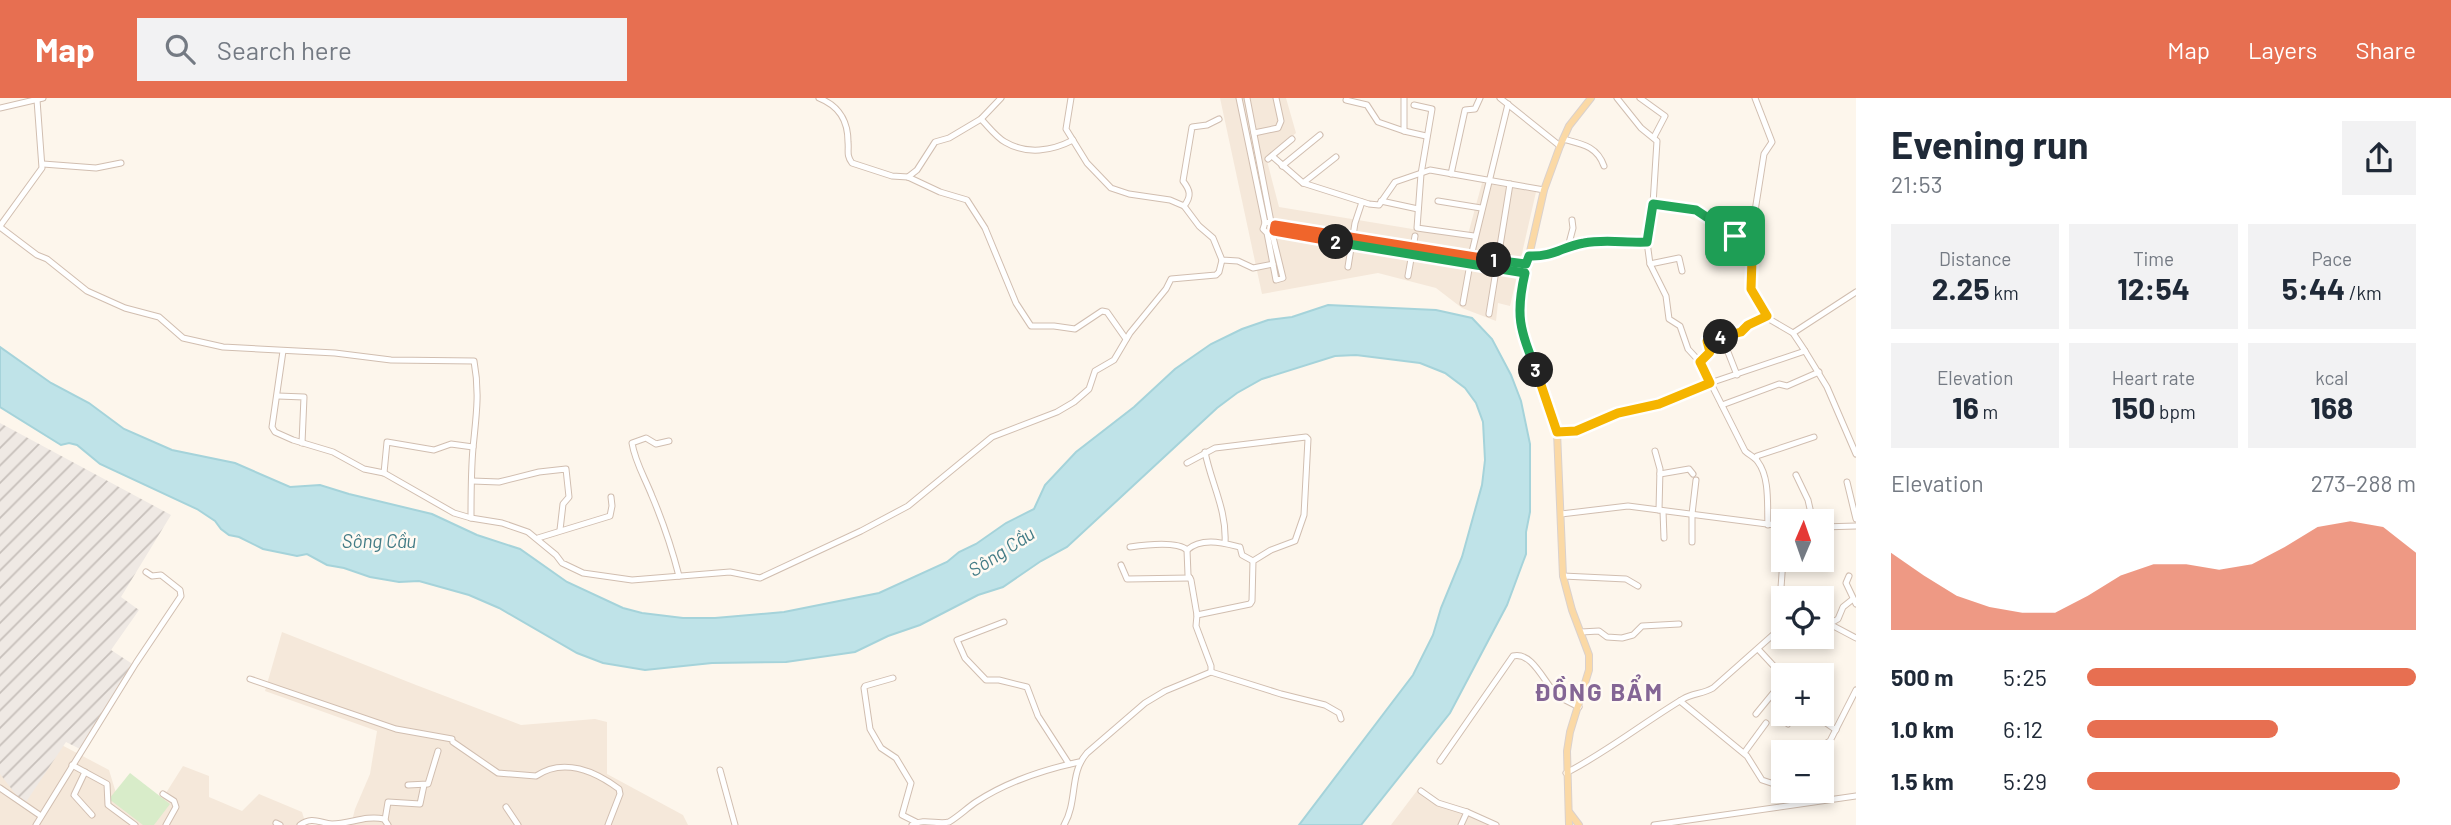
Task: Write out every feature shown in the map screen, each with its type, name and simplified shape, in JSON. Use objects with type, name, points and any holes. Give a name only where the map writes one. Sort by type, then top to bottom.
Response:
[{"type":"main road","points":[[1569,825],[1566,773],[1569,740],[1590,664],[1563,576],[1557,432],[1520,324],[1519,300],[1544,190],[1559,146],[1569,126],[1591,98]]},
{"type":"main road","points":[[1569,812],[1580,825]]},
{"type":"street","points":[[4,108],[8,98]]},
{"type":"street","points":[[819,98],[831,100],[842,114],[848,155],[852,163],[892,176],[908,177],[940,192],[965,198],[970,203],[989,237],[1016,303],[1031,326],[1075,329],[1102,311],[1107,313],[1126,339]]},
{"type":"street","points":[[908,177],[917,170],[935,142],[949,138],[981,118],[1001,98]]},
{"type":"street","points":[[283,351],[273,430],[302,443],[333,452],[364,468],[384,473],[441,507],[471,519],[502,523],[528,532],[538,538],[562,563],[583,573],[632,580],[730,572],[760,578],[862,531],[908,506],[992,437],[1057,412],[1074,402],[1088,389],[1095,371],[1114,360],[1126,339],[1171,279],[1216,275],[1219,272],[1222,260],[1213,239],[1184,206],[1170,200],[1129,194],[1111,188],[1087,163],[1066,129],[1072,98]]},
{"type":"street","points":[[1239,98],[1271,228],[1283,278],[1276,280],[1271,228],[1247,98]]},
{"type":"street","points":[[1254,133],[1278,128],[1281,121],[1276,98]]},
{"type":"street","points":[[1404,98],[1404,131]]},
{"type":"street","points":[[1451,174],[1465,110],[1475,109],[1480,98]]},
{"type":"street","points":[[1500,98],[1559,146]]},
{"type":"street","points":[[1617,98],[1658,144],[1647,242],[1650,264],[1666,296],[1670,319],[1679,325],[1688,349],[1700,362],[1745,451],[1756,459],[1765,478],[1768,524]]},
{"type":"street","points":[[1640,98],[1665,116],[1654,137]]},
{"type":"street","points":[[1735,236],[1755,211],[1764,154],[1772,142],[1755,98]]},
{"type":"street","points":[[4,108],[40,99],[43,164],[0,227],[87,291],[125,308],[159,317],[180,337],[223,347],[335,353],[391,360],[474,361],[478,394],[471,519]]},
{"type":"street","points":[[1346,100],[1367,105],[1375,120],[1426,136]]},
{"type":"street","points":[[1471,256],[1508,104]]},
{"type":"street","points":[[1414,105],[1432,109],[1421,174],[1417,228],[1474,236]]},
{"type":"street","points":[[981,118],[1004,141],[1026,148],[1045,151],[1073,140]]},
{"type":"street","points":[[1184,206],[1190,196],[1183,181],[1192,127],[1207,125],[1219,119]]},
{"type":"street","points":[[1282,166],[1320,135]]},
{"type":"street","points":[[1292,139],[1270,158],[1303,183],[1362,202],[1379,205],[1395,182],[1430,170],[1544,190]]},
{"type":"street","points":[[1563,139],[1592,148],[1601,156],[1604,166]]},
{"type":"street","points":[[1303,183],[1336,157]]},
{"type":"street","points":[[43,164],[96,168],[121,163]]},
{"type":"street","points":[[1489,314],[1510,184]]},
{"type":"street","points":[[1381,201],[1418,209]]},
{"type":"street","points":[[1438,201],[1481,208]]},
{"type":"street","points":[[1348,267],[1362,202]]},
{"type":"street","points":[[1653,204],[1696,210],[1735,236],[1750,250],[1751,289],[1767,316],[1793,333],[1819,372],[1856,454]]},
{"type":"street","points":[[1568,247],[1573,228],[1572,220]]},
{"type":"street","points":[[1271,228],[1525,273]]},
{"type":"street","points":[[1408,276],[1415,236]]},
{"type":"street","points":[[1529,256],[1545,257],[1568,247],[1597,241],[1647,242]]},
{"type":"street","points":[[1412,251],[1526,264]]},
{"type":"street","points":[[1650,264],[1679,258],[1682,271]]},
{"type":"street","points":[[1222,260],[1238,261],[1253,268],[1273,264]]},
{"type":"street","points":[[1462,303],[1469,264]]},
{"type":"street","points":[[1793,333],[1856,292]]},
{"type":"street","points":[[1700,362],[1710,352],[1707,341],[1741,332],[1748,325],[1767,316]]},
{"type":"street","points":[[1726,347],[1737,375]]},
{"type":"street","points":[[1557,432],[1576,431],[1618,413],[1659,404],[1710,383],[1805,351]]},
{"type":"street","points":[[1722,405],[1781,383],[1787,386],[1819,372]]},
{"type":"street","points":[[278,396],[302,396],[305,399],[302,443]]},
{"type":"street","points":[[1756,459],[1814,437]]},
{"type":"street","points":[[669,441],[656,444],[646,438],[632,443],[635,457],[653,496],[679,576]]},
{"type":"street","points":[[1187,463],[1222,446],[1290,438],[1308,439],[1304,515],[1297,539],[1254,561]]},
{"type":"street","points":[[384,473],[387,442],[434,450],[451,444],[473,447]]},
{"type":"street","points":[[1655,450],[1660,463],[1664,538]]},
{"type":"street","points":[[1205,452],[1223,511],[1225,543]]},
{"type":"street","points":[[472,481],[499,482],[539,472],[566,469],[569,497],[563,504],[560,530]]},
{"type":"street","points":[[1660,474],[1689,469],[1693,474]]},
{"type":"street","points":[[1796,475],[1810,509]]},
{"type":"street","points":[[1692,542],[1696,480]]},
{"type":"street","points":[[1847,482],[1856,519]]},
{"type":"street","points":[[538,538],[610,516],[611,497]]},
{"type":"street","points":[[1561,514],[1624,506],[1771,524]]},
{"type":"street","points":[[1834,527],[1856,526]]},
{"type":"street","points":[[1187,550],[1204,542],[1225,543],[1240,547],[1242,555],[1254,561]]},
{"type":"street","points":[[1130,547],[1174,544],[1187,550]]},
{"type":"street","points":[[1187,550],[1188,575],[1197,615],[1196,626],[1211,672]]},
{"type":"street","points":[[1197,615],[1252,603],[1254,561]]},
{"type":"street","points":[[1121,565],[1127,579],[1190,578]]},
{"type":"street","points":[[36,825],[136,663],[181,596],[180,590],[161,575],[152,576],[146,572]]},
{"type":"street","points":[[1563,576],[1626,579],[1638,586]]},
{"type":"street","points":[[1834,621],[1838,619],[1843,607],[1855,602],[1846,583],[1849,576]]},
{"type":"street","points":[[1004,622],[957,640],[961,653],[986,680],[999,680],[1027,687],[1038,716],[1069,764]]},
{"type":"street","points":[[1581,632],[1599,631],[1607,637],[1622,638],[1633,635],[1642,626],[1679,624]]},
{"type":"street","points":[[1834,627],[1856,638]]},
{"type":"street","points":[[1566,773],[1680,701],[1713,688],[1771,637]]},
{"type":"street","points":[[1758,649],[1771,663]]},
{"type":"street","points":[[1440,761],[1513,656],[1527,658],[1559,696],[1578,706]]},
{"type":"street","points":[[893,678],[865,686],[869,726],[881,748],[896,758],[911,783],[902,815],[914,824],[946,823],[978,800],[1012,781],[1079,762],[1102,738],[1145,703],[1165,691],[1211,672],[1325,705],[1339,713],[1341,719]]},
{"type":"street","points":[[250,679],[396,729],[452,741],[500,774],[536,776],[566,766],[596,774],[620,789],[608,825]]},
{"type":"street","points":[[1829,740],[1856,690]]},
{"type":"street","points":[[1756,714],[1771,696]]},
{"type":"street","points":[[1680,701],[1751,759],[1764,782],[1771,783]]},
{"type":"street","points":[[1744,753],[1766,723]]},
{"type":"street","points":[[1830,726],[1836,730]]},
{"type":"street","points":[[408,785],[424,785],[429,782],[438,751]]},
{"type":"street","points":[[1064,825],[1072,811],[1079,762]]},
{"type":"street","points":[[72,765],[107,784],[108,805],[135,825]]},
{"type":"street","points":[[720,770],[736,825]]},
{"type":"street","points":[[85,772],[74,795],[92,815]]},
{"type":"street","points":[[300,825],[313,820],[334,824],[369,817],[386,822],[388,803],[420,804],[424,785]]},
{"type":"street","points":[[0,788],[41,816]]},
{"type":"street","points":[[1421,791],[1438,803],[1468,812],[1496,825]]},
{"type":"street","points":[[163,794],[174,801],[176,807],[169,824]]},
{"type":"street","points":[[1654,825],[1856,796]]},
{"type":"street","points":[[506,807],[518,825]]},
{"type":"street","points":[[1461,825],[1468,812]]},
{"type":"shaded area","points":[[1220,98],[1286,98],[1296,133],[1266,157],[1279,207],[1467,238],[1482,183],[1536,192],[1510,306],[1498,303],[1496,321],[1462,308],[1436,288],[1378,273],[1262,294]]},
{"type":"shaded area","points":[[0,423],[171,515],[121,597],[139,610],[111,650],[134,665],[80,749],[66,742],[24,805],[0,774]]},
{"type":"shaded area","points":[[282,632],[521,725],[595,719],[607,722],[607,774],[683,815],[688,825],[351,825],[370,774],[377,731],[265,691]]},
{"type":"shaded area","points":[[56,742],[109,770],[119,803],[147,823],[183,766],[209,776],[209,797],[242,811],[259,794],[302,812],[306,825],[0,825],[0,772]]},
{"type":"shaded area","points":[[1419,788],[1438,802],[1500,825],[1391,825]]},
{"type":"green space","points":[[130,773],[170,804],[154,825],[143,825],[109,799]]},
{"type":"water","name":"Sông Cầu","points":[[1328,305],[1436,310],[1472,318],[1492,339],[1511,375],[1521,401],[1530,444],[1530,512],[1526,554],[1507,605],[1450,713],[1361,825],[1299,825],[1413,675],[1433,635],[1462,557],[1482,485],[1485,460],[1483,422],[1476,403],[1465,388],[1445,373],[1420,363],[1356,355],[1335,356],[1262,379],[1217,408],[1067,547],[1003,587],[978,595],[920,625],[888,636],[855,652],[786,662],[712,663],[645,670],[603,663],[577,653],[499,608],[469,595],[419,581],[399,582],[370,577],[327,565],[307,554],[297,556],[263,549],[229,535],[197,509],[100,464],[77,445],[61,445],[0,407],[0,347],[51,383],[89,403],[124,429],[172,450],[235,463],[290,487],[320,485],[432,514],[477,535],[520,549],[567,582],[623,608],[683,618],[715,618],[784,612],[879,593],[947,562],[1006,523],[1034,509],[1045,485],[1076,452],[1134,407],[1175,369],[1211,344],[1268,320],[1292,317]]},
{"type":"district","name":"ĐỒNG BẨM","points":[[1599,691]]},
{"type":"route","points":[[1653,204],[1696,210],[1735,236],[1752,255],[1751,289],[1767,316],[1745,327],[1743,332],[1707,341],[1710,352],[1700,362],[1710,383],[1659,404],[1592,422],[1576,431],[1557,432],[1520,324],[1519,300],[1525,273],[1274,231],[1275,225],[1526,264],[1529,256],[1553,255],[1580,243],[1647,242],[1653,204]]}]
